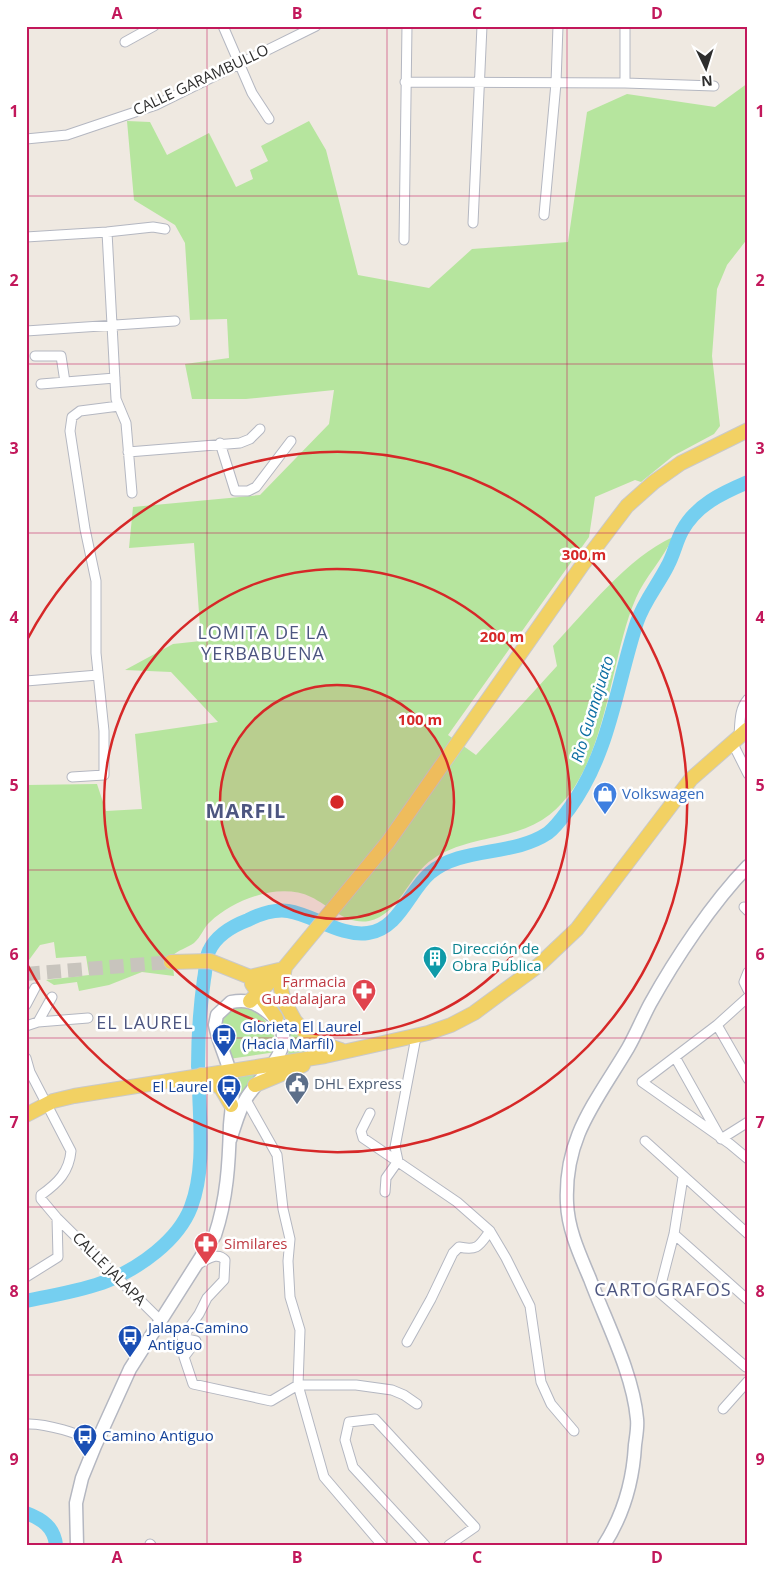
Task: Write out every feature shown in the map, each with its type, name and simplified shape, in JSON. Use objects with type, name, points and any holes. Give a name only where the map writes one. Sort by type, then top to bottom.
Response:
[{"type":"main road","points":[[78,1545],[76,1503],[82,1478],[95,1446],[130,1369],[215,1235],[220,1218],[228,1170],[232,1087],[230,1071],[216,1030],[218,1015],[231,1002],[254,996],[285,967],[345,896],[388,842],[556,602],[627,506],[654,482],[681,463],[748,430]]},
{"type":"main road","points":[[255,1085],[341,1050],[416,1037],[451,1025],[474,1013],[562,945],[577,929],[691,779],[740,736]]},
{"type":"main road","points":[[604,1545],[615,1528],[625,1504],[634,1469],[637,1419],[627,1376],[574,1239],[567,1205],[568,1166],[582,1122],[628,1048],[650,1004],[713,906],[748,866]]},
{"type":"main road","points":[[171,962],[196,960],[219,965],[241,975],[257,976],[274,973],[285,967]]},
{"type":"main road","points":[[285,967],[281,989],[284,1001],[295,1021],[312,1040],[341,1050]]},
{"type":"main road","points":[[230,1140],[246,1100],[255,1085],[281,1052],[284,1036],[276,1018],[254,996],[241,975]]},
{"type":"main road","points":[[26,1111],[48,1103],[201,1075],[325,1056]]},
{"type":"main road","points":[[201,1075],[221,1088],[232,1105]]},
{"type":"main road","points":[[26,1115],[48,1103]]},
{"type":"street","points":[[125,42],[154,26]]},
{"type":"street","points":[[223,26],[252,93],[269,120]]},
{"type":"street","name":"CALLE GARAMBULLO","points":[[26,139],[67,135],[156,105],[316,26]]},
{"type":"street","points":[[404,240],[407,26]]},
{"type":"street","points":[[473,223],[482,26]]},
{"type":"street","points":[[544,215],[556,83],[558,26]]},
{"type":"street","points":[[625,26],[625,83]]},
{"type":"street","points":[[405,82],[625,83],[714,86]]},
{"type":"street","points":[[26,236],[107,232],[148,227],[165,229]]},
{"type":"street","points":[[107,232],[117,402],[126,423],[132,493]]},
{"type":"street","points":[[26,331],[175,320]]},
{"type":"street","points":[[34,356],[61,356],[65,382]]},
{"type":"street","points":[[41,384],[115,378]]},
{"type":"street","points":[[72,777],[104,775],[104,731],[98,675],[96,581],[85,530],[70,431],[72,417],[80,411],[117,402]]},
{"type":"street","points":[[128,452],[240,443],[250,439],[260,429]]},
{"type":"street","points":[[220,444],[235,491],[248,491],[256,487],[291,442]]},
{"type":"street","points":[[26,681],[98,675]]},
{"type":"street","points":[[746,701],[740,736],[748,774]]},
{"type":"street","points":[[748,972],[744,982],[748,990]]},
{"type":"street","points":[[26,1005],[36,988]]},
{"type":"street","points":[[38,1022],[52,997]]},
{"type":"street","points":[[748,997],[718,1025],[642,1082],[748,1159]]},
{"type":"street","points":[[26,1026],[38,1022],[88,1018]]},
{"type":"street","points":[[718,1025],[748,1079]]},
{"type":"street","points":[[385,1192],[386,1178],[398,1161],[396,1147],[416,1037]]},
{"type":"street","points":[[675,1057],[722,1139]]},
{"type":"street","points":[[26,1058],[30,1072],[48,1103]]},
{"type":"street","points":[[246,1100],[277,1155],[283,1209],[290,1239],[288,1261],[290,1297],[300,1330],[298,1385],[324,1477],[382,1545]]},
{"type":"street","name":"CALLE JALAPA","points":[[48,1103],[71,1151],[70,1162],[58,1182],[41,1195],[41,1199],[57,1218],[128,1286],[160,1320]]},
{"type":"street","points":[[370,1113],[361,1131],[363,1138],[457,1202],[490,1231],[530,1306],[541,1382],[551,1404],[574,1431]]},
{"type":"street","points":[[722,1139],[748,1122]]},
{"type":"street","points":[[645,1141],[748,1234]]},
{"type":"street","points":[[683,1177],[674,1234],[659,1292],[747,1365]]},
{"type":"street","points":[[26,1277],[58,1257],[57,1218]]},
{"type":"street","points":[[406,1342],[427,1307],[452,1253],[459,1247],[471,1250],[478,1247],[490,1231]]},
{"type":"street","points":[[674,1234],[748,1300]]},
{"type":"street","points":[[196,1266],[215,1256],[222,1256],[225,1260],[226,1273],[224,1280],[207,1298],[199,1314],[182,1338],[196,1341],[184,1357],[193,1384],[271,1401],[298,1385],[356,1385],[392,1390],[404,1395],[417,1404]]},
{"type":"street","points":[[723,1409],[748,1381]]},
{"type":"street","points":[[425,1545],[353,1467],[345,1440],[349,1422],[375,1420],[475,1526],[449,1545]]},
{"type":"street","points":[[26,1424],[40,1423],[86,1438],[95,1446]]},
{"type":"green space","points":[[748,83],[748,238],[727,265],[717,289],[712,356],[720,426],[714,434],[673,456],[641,482],[635,480],[595,497],[589,537],[448,735],[476,755],[557,666],[553,646],[624,571],[656,546],[673,537],[636,598],[626,625],[603,718],[593,749],[580,777],[564,801],[542,820],[529,827],[459,846],[433,859],[417,874],[388,911],[369,921],[346,918],[311,897],[299,893],[286,891],[272,892],[244,900],[210,922],[194,943],[172,956],[174,976],[142,972],[109,985],[79,991],[77,982],[54,985],[46,980],[89,975],[86,956],[56,958],[54,942],[40,945],[26,964],[26,785],[97,784],[106,811],[142,809],[135,734],[218,722],[171,672],[125,670],[173,644],[201,641],[194,543],[129,548],[133,507],[260,495],[329,424],[334,390],[246,399],[192,399],[185,364],[229,358],[227,319],[190,320],[185,243],[175,225],[134,200],[127,121],[150,122],[167,155],[209,133],[236,187],[253,179],[250,170],[268,161],[261,146],[309,121],[326,150],[358,275],[429,288],[472,249],[568,242],[587,112],[627,94],[715,107]]},
{"type":"green space","points":[[244,1003],[268,1023],[274,1036],[276,1052],[229,1059],[219,1026],[223,1013]]},
{"type":"green space","points":[[288,1023],[305,1043],[320,1049],[288,1055],[290,1039]]},
{"type":"green space","points":[[263,1071],[235,1108],[236,1076]]},
{"type":"waterway","name":"Rio Guanajuato","points":[[198,1067],[200,1011],[207,957],[212,946],[230,928],[272,911],[288,911],[348,932],[368,933],[379,930],[396,917],[430,873],[443,865],[472,855],[519,846],[534,841],[554,828],[583,788],[594,765],[603,742],[637,622],[643,607],[670,561],[682,531],[695,514],[710,501],[748,482]]},
{"type":"waterway","points":[[26,1301],[88,1288],[107,1281],[144,1261],[177,1231],[191,1207],[198,1178],[201,1148],[199,1087]]},
{"type":"waterway","points":[[26,1513],[46,1524],[53,1533],[56,1545]]},
{"type":"tunnel","points":[[26,974],[171,962]]},
{"type":"place","name":"Volkswagen","points":[[605,815]]},
{"type":"place","name":"Dirección de Obra Publica","points":[[435,979]]},
{"type":"place","name":"Farmacia Guadalajara","points":[[364,1012]]},
{"type":"place","name":"Glorieta El Laurel (Hacia Marfil)","points":[[224,1057]]},
{"type":"place","name":"DHL Express","points":[[297,1105]]},
{"type":"place","name":"El Laurel","points":[[229,1108]]},
{"type":"place","name":"Similares","points":[[206,1265]]},
{"type":"place","name":"Jalapa-Camino Antiguo","points":[[130,1358]]},
{"type":"place","name":"Camino Antiguo","points":[[85,1457]]},
{"type":"district","name":"LOMITA DE LA YERBABUENA","points":[[263,643]]},
{"type":"district","name":"MARFIL","points":[[246,811]]},
{"type":"district","name":"EL LAUREL","points":[[145,1023]]},
{"type":"district","name":"CARTOGRAFOS","points":[[663,1290]]}]
